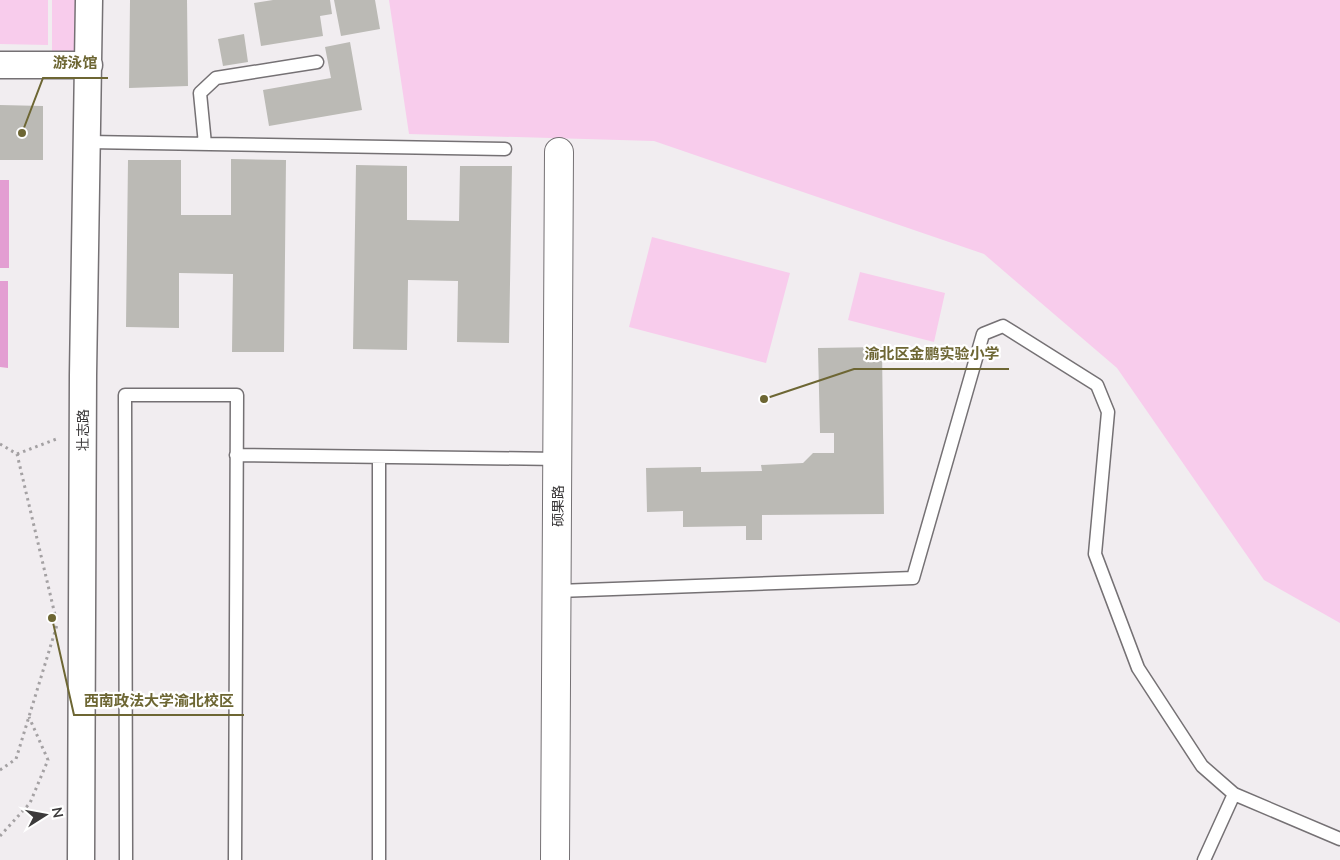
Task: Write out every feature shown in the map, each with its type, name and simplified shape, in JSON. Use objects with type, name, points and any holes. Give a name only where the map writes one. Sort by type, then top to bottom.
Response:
[{"type":"street","name":"壮志路","points":[[81,860],[83,429],[89,0]]},
{"type":"street","points":[[0,65],[89,65]]},
{"type":"street","name":"硕果路","points":[[555,860],[559,459],[559,152]]},
{"type":"lane","points":[[204,144],[200,93],[216,78],[317,62]]},
{"type":"lane","points":[[88,142],[505,149]]},
{"type":"lane","points":[[558,591],[913,578],[983,334],[1003,326],[1097,384],[1108,412],[1095,554],[1138,668],[1202,766],[1234,794],[1340,839]]},
{"type":"lane","points":[[126,860],[125,395],[237,395],[235,860]]},
{"type":"lane","points":[[236,455],[559,459]]},
{"type":"lane","points":[[379,457],[379,860]]},
{"type":"lane","points":[[1204,860],[1234,794]]},
{"type":"path","points":[[17,454],[83,429]]},
{"type":"path","points":[[0,444],[17,454],[58,624],[16,759],[0,770]]},
{"type":"path","points":[[0,836],[30,803],[48,760],[29,717]]},
{"type":"shaded area","points":[[0,0],[48,0],[48,45],[0,44]]},
{"type":"shaded area","points":[[52,0],[82,0],[82,53],[52,53]]},
{"type":"shaded area","points":[[389,0],[1340,0],[1340,623],[1264,580],[1117,368],[984,254],[654,141],[409,134]]},
{"type":"shaded area","points":[[0,180],[9,180],[9,268],[0,268]]},
{"type":"shaded area","points":[[652,237],[790,273],[766,363],[629,327]]},
{"type":"shaded area","points":[[860,272],[945,293],[934,342],[848,320]]},
{"type":"shaded area","points":[[0,281],[8,281],[8,368],[0,367]]},
{"type":"building","points":[[130,0],[187,0],[188,86],[129,88]]},
{"type":"building","points":[[273,0],[330,0],[332,14],[320,16],[323,36],[261,46],[254,3]]},
{"type":"building","points":[[334,0],[375,0],[380,29],[341,36]]},
{"type":"building","points":[[244,34],[248,62],[223,66],[218,39]]},
{"type":"building","points":[[350,42],[362,110],[269,126],[263,90],[331,78],[325,47]]},
{"type":"building","points":[[0,105],[43,106],[43,160],[0,160]]},
{"type":"building","points":[[231,159],[286,160],[284,352],[232,352],[233,274],[179,273],[179,328],[126,327],[128,160],[181,160],[181,215],[231,215]]},
{"type":"building","points":[[356,165],[407,166],[407,220],[459,221],[460,166],[512,166],[509,343],[457,342],[458,281],[408,280],[407,350],[353,349]]},
{"type":"building","points":[[882,347],[884,514],[762,515],[762,540],[746,540],[746,526],[683,527],[683,511],[647,512],[646,468],[701,467],[701,472],[762,471],[761,465],[803,463],[813,453],[834,453],[834,433],[820,433],[818,348]]},
{"type":"place","name":"游泳馆","points":[[22,133]]},
{"type":"place","name":"渝北区金鹏实验小学","points":[[764,399]]},
{"type":"place","name":"西南政法大学渝北校区","points":[[52,618]]}]
